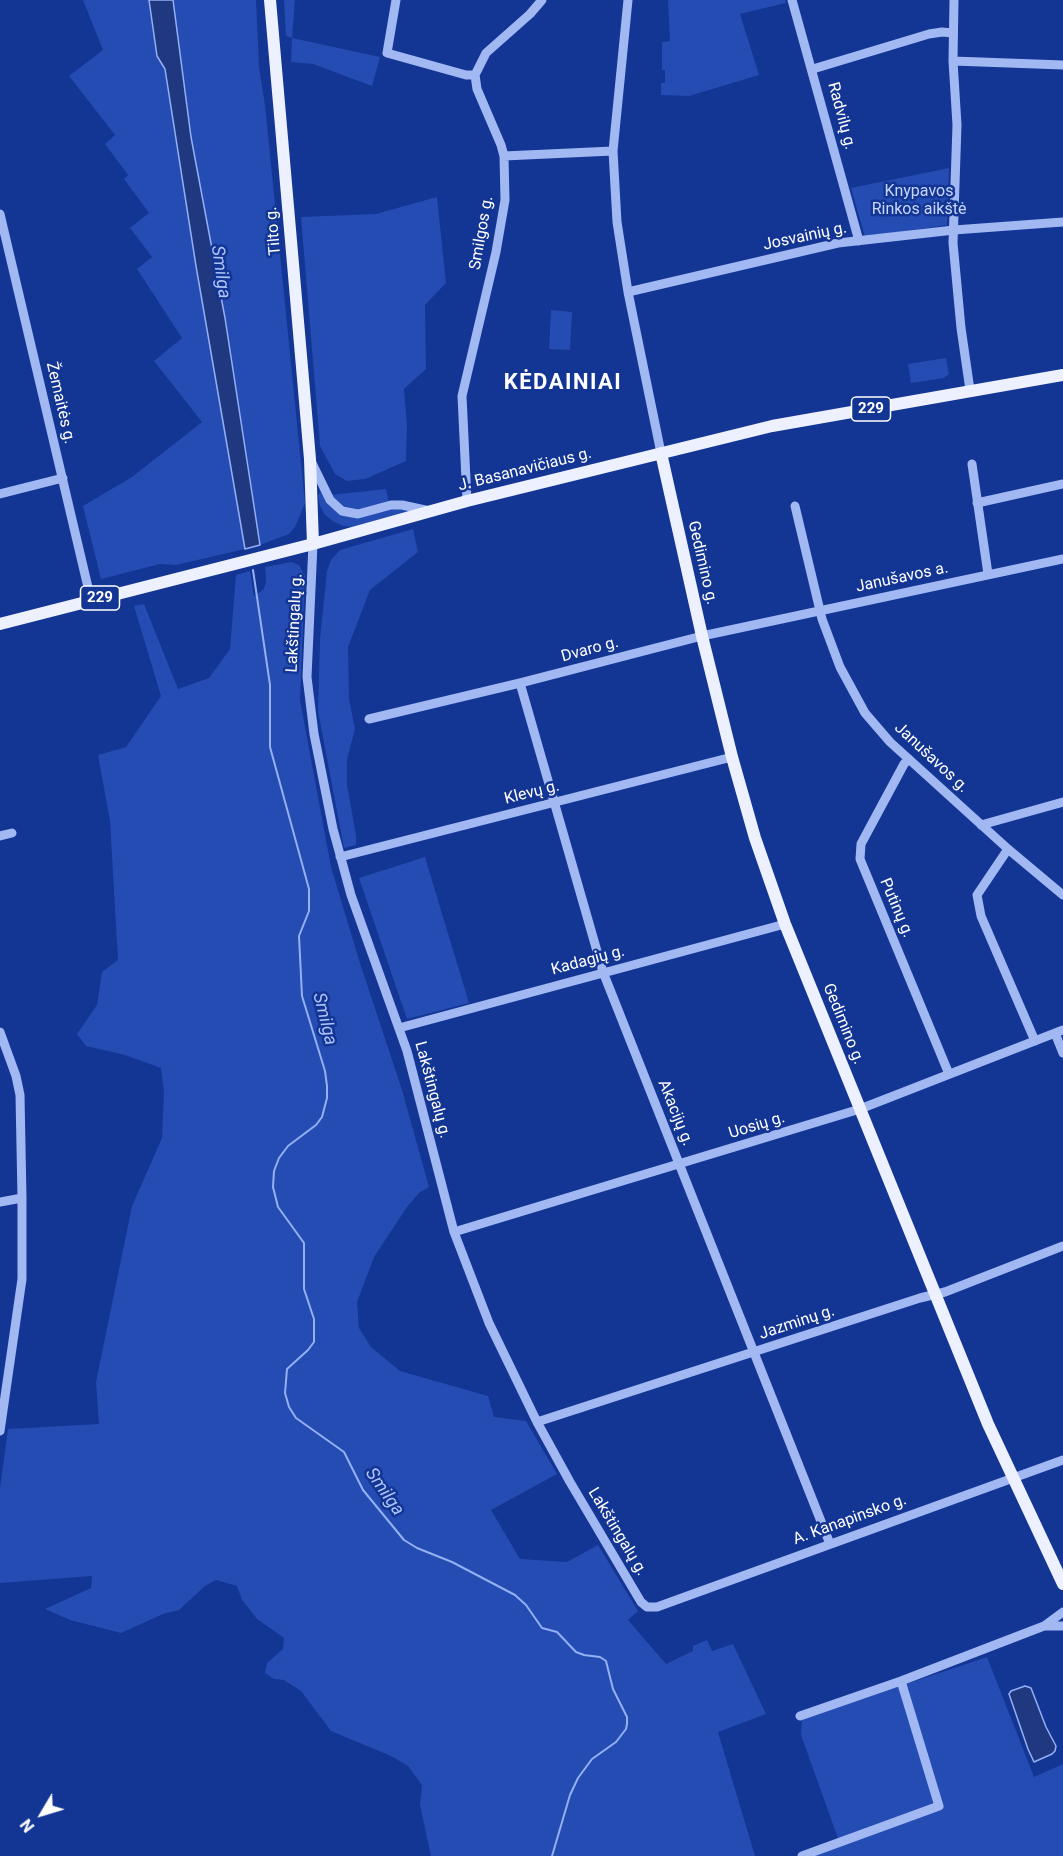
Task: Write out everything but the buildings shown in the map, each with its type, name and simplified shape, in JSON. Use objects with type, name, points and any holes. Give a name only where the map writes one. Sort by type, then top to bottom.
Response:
[{"type":"main road","name":"Tilto g.","points":[[270,0],[310,459],[313,543]]},
{"type":"main road","name":"J. Basanavičiaus g.","points":[[0,624],[467,501],[772,426],[1063,375]]},
{"type":"main road","name":"Gedimino g.","points":[[661,453],[732,757],[755,838],[785,924],[988,1424],[1063,1584]]},
{"type":"street","points":[[396,0],[387,53],[466,75],[475,75],[486,53],[530,14],[542,0]]},
{"type":"street","points":[[628,0],[613,151],[617,222],[628,292],[661,453]]},
{"type":"street","name":"Radvilų g.","points":[[792,0],[859,241]]},
{"type":"street","points":[[954,0],[953,61],[957,125],[953,243],[970,390]]},
{"type":"street","points":[[813,69],[929,34],[953,33]]},
{"type":"street","points":[[953,61],[1063,65]]},
{"type":"street","name":"Smilgos g.","points":[[467,501],[462,396],[503,216],[504,156],[477,89],[475,75]]},
{"type":"street","points":[[504,156],[613,151]]},
{"type":"street","name":"Žemaitės g.","points":[[0,214],[91,600]]},
{"type":"street","name":"Josvainių g.","points":[[628,292],[838,243],[954,230],[1063,222]]},
{"type":"street","name":"Tilto g.","points":[[310,459],[330,500],[342,511],[358,514],[402,505],[430,511]]},
{"type":"street","points":[[972,464],[988,574]]},
{"type":"street","points":[[0,494],[63,478]]},
{"type":"street","points":[[977,503],[1063,484]]},
{"type":"street","points":[[795,506],[820,611]]},
{"type":"street","name":"Lakštingalų g.","points":[[313,543],[306,677],[314,734],[340,857],[414,1074],[454,1232],[489,1323],[537,1422],[592,1521],[641,1602],[647,1607]]},
{"type":"street","name":"Janušavos a.","points":[[820,611],[1063,559]]},
{"type":"street","name":"Dvaro g.","points":[[369,719],[702,636],[820,611]]},
{"type":"street","name":"Janušavos g.","points":[[820,611],[840,667],[865,712],[878,730],[981,825],[1063,895]]},
{"type":"street","name":"Akacijų g.","points":[[520,683],[603,972],[830,1544]]},
{"type":"street","name":"Klevų g.","points":[[340,857],[732,757]]},
{"type":"street","name":"Putinų g.","points":[[909,759],[904,764],[861,844],[859,852],[949,1074]]},
{"type":"street","points":[[981,825],[1063,802]]},
{"type":"street","points":[[0,836],[12,833]]},
{"type":"street","points":[[1008,849],[977,895],[981,916],[1035,1041]]},
{"type":"street","name":"Kadagių g.","points":[[399,1028],[785,924]]},
{"type":"street","points":[[0,1032],[16,1076],[20,1095],[22,1198],[22,1279],[0,1431]]},
{"type":"street","points":[[1059,1032],[1063,1053]]},
{"type":"street","name":"Uosių g.","points":[[454,1232],[860,1109],[1059,1032]]},
{"type":"street","points":[[0,1202],[22,1198]]},
{"type":"street","name":"Jazminų g.","points":[[537,1422],[936,1295],[1063,1246]]},
{"type":"street","name":"A. Kanapinsko g.","points":[[647,1607],[657,1607],[1063,1460]]},
{"type":"street","points":[[800,1716],[901,1681],[1044,1626],[1063,1612]]},
{"type":"street","points":[[1044,1626],[1063,1626]]},
{"type":"street","points":[[802,1856],[939,1806],[901,1681]]},
{"type":"green space","points":[[83,0],[149,0],[157,56],[165,68],[196,266],[245,549],[176,565],[160,564],[101,579],[83,506],[132,477],[202,422],[154,361],[182,338],[137,269],[152,257],[130,228],[149,213],[124,179],[128,175],[105,144],[115,135],[69,76],[103,50]]},
{"type":"green space","points":[[173,0],[256,0],[259,67],[265,105],[305,503],[295,527],[289,534],[260,545],[225,318],[191,137]]},
{"type":"green space","points":[[284,0],[295,0],[292,38],[286,36]]},
{"type":"green space","points":[[668,0],[785,0],[786,3],[740,14],[759,75],[689,96],[661,95],[661,83],[665,83],[665,70],[662,70],[662,42],[670,41]]},
{"type":"green space","points":[[292,38],[380,57],[372,86],[313,64],[291,62]]},
{"type":"green space","name":"Knypavos Rinkos aikštė","points":[[949,168],[947,225],[865,237],[851,188]]},
{"type":"green space","points":[[437,197],[446,283],[425,305],[426,369],[404,389],[407,425],[406,461],[365,479],[347,481],[335,474],[320,446],[301,217],[376,214]]},
{"type":"green space","points":[[551,310],[572,312],[570,350],[549,349]]},
{"type":"green space","points":[[946,358],[949,374],[944,378],[911,383],[908,364]]},
{"type":"green space","points":[[386,489],[389,504],[416,510],[353,527],[343,526],[325,515],[318,496],[320,492],[330,495]]},
{"type":"green space","points":[[413,529],[418,552],[370,590],[348,647],[349,699],[355,729],[347,759],[347,785],[356,845],[344,848],[318,711],[320,639],[327,571],[331,560],[340,550]]},
{"type":"green space","points":[[291,562],[299,565],[305,576],[300,700],[331,867],[402,1090],[429,1187],[419,1193],[407,1207],[374,1257],[357,1302],[359,1328],[371,1347],[400,1371],[488,1396],[494,1417],[526,1421],[557,1474],[491,1510],[520,1559],[567,1562],[598,1545],[638,1611],[628,1620],[666,1664],[693,1651],[693,1646],[707,1640],[712,1651],[733,1644],[766,1714],[718,1732],[755,1856],[431,1856],[420,1805],[422,1785],[408,1766],[391,1756],[331,1731],[301,1691],[284,1680],[274,1679],[265,1673],[267,1663],[283,1649],[284,1638],[257,1619],[242,1600],[237,1586],[216,1580],[205,1586],[179,1610],[163,1614],[121,1633],[70,1620],[45,1609],[91,1588],[92,1576],[0,1583],[0,1488],[8,1429],[99,1424],[96,1382],[132,1206],[162,1138],[164,1092],[161,1068],[125,1055],[86,1046],[77,1034],[97,1005],[102,972],[118,960],[110,821],[98,755],[126,747],[161,696],[134,606],[144,604],[178,689],[209,678],[230,649],[236,575],[250,571],[254,596],[263,590],[266,583],[265,567]]},
{"type":"green space","points":[[425,857],[469,1003],[407,1019],[359,878]]},
{"type":"green space","points":[[987,1657],[1034,1777],[1063,1764],[1063,1856],[809,1856],[840,1844],[801,1735],[802,1719]]},
{"type":"shaded area","points":[[149,0],[173,0],[191,137],[225,318],[260,545],[245,549],[196,266],[165,69],[157,56]]},
{"type":"shaded area","points":[[1025,1686],[1031,1688],[1056,1746],[1052,1754],[1034,1762],[1009,1694]]},
{"type":"waterway","name":"Smilga","points":[[253,570],[270,685],[270,747],[309,889],[309,911],[299,936],[302,996],[325,1071],[327,1086],[327,1098],[322,1117],[316,1125],[288,1146],[279,1158],[274,1171],[273,1187],[278,1207],[304,1243],[304,1289],[314,1319],[314,1342],[287,1369],[285,1393],[289,1407],[296,1418],[344,1452],[363,1490],[404,1540],[515,1595],[526,1605],[542,1628],[557,1632],[576,1652],[600,1657],[606,1661],[613,1689],[627,1717],[626,1729],[616,1742],[592,1759],[578,1778],[570,1795],[552,1856]]},
{"type":"district","name":"KĖDAINIAI","points":[[563,383]]}]
